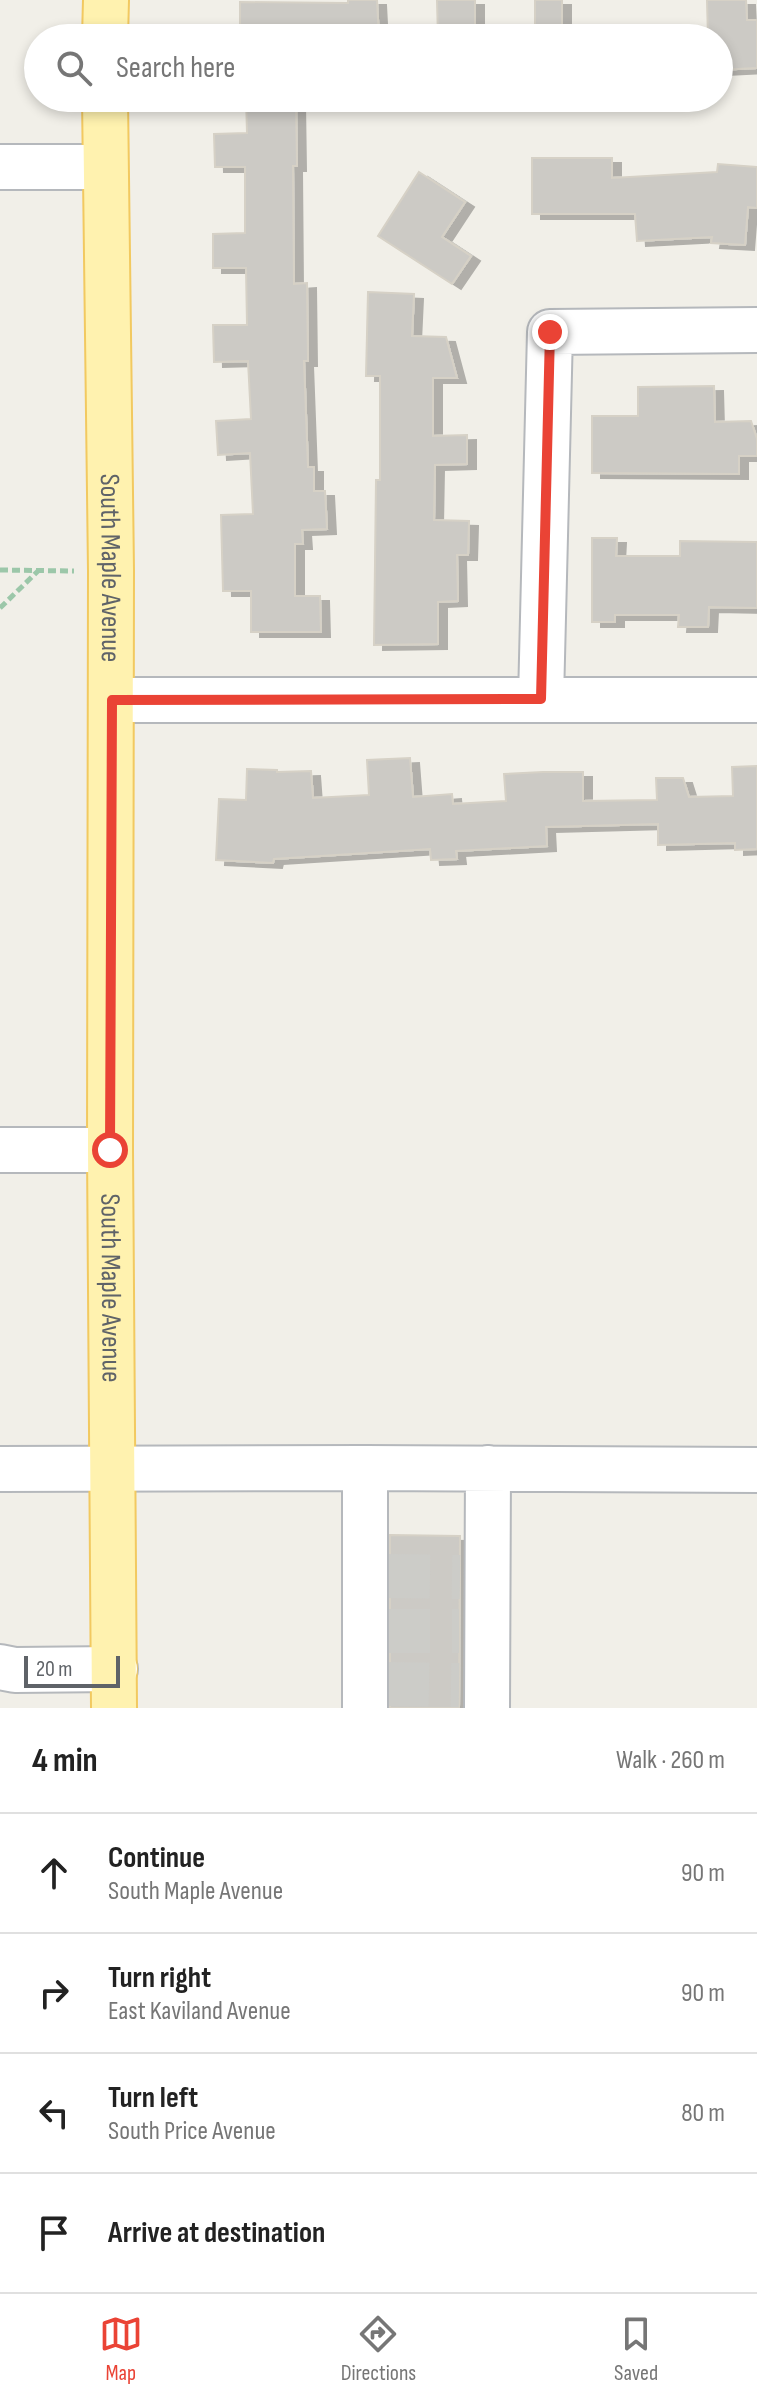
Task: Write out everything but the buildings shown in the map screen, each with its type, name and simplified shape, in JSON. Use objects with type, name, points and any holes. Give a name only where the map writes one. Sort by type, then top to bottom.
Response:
[{"type":"main road","points":[[105,24],[106,0]]},
{"type":"main road","name":"South Maple Avenue","points":[[105,112],[112,700],[110,1150],[115,1688]]},
{"type":"street","points":[[0,167],[104,167]]},
{"type":"street","points":[[541,699],[550,332],[757,330]]},
{"type":"street","points":[[112,700],[757,700]]},
{"type":"street","points":[[0,1150],[110,1150]]},
{"type":"street","points":[[365,1468],[376,1576],[372,1692]]},
{"type":"street","points":[[478,1693],[473,1631],[474,1577],[488,1468]]},
{"type":"street","points":[[0,1469],[757,1470]]},
{"type":"street","points":[[10,1681],[115,1688]]},
{"type":"path","points":[[0,570],[39,571],[0,608]]},
{"type":"tunnel","points":[[386,1576],[460,1577]]},
{"type":"tunnel","points":[[386,1631],[459,1631]]},
{"type":"tunnel","points":[[385,1684],[459,1685]]},
{"type":"route","points":[[110,1150],[112,700],[541,699],[550,332]]}]
